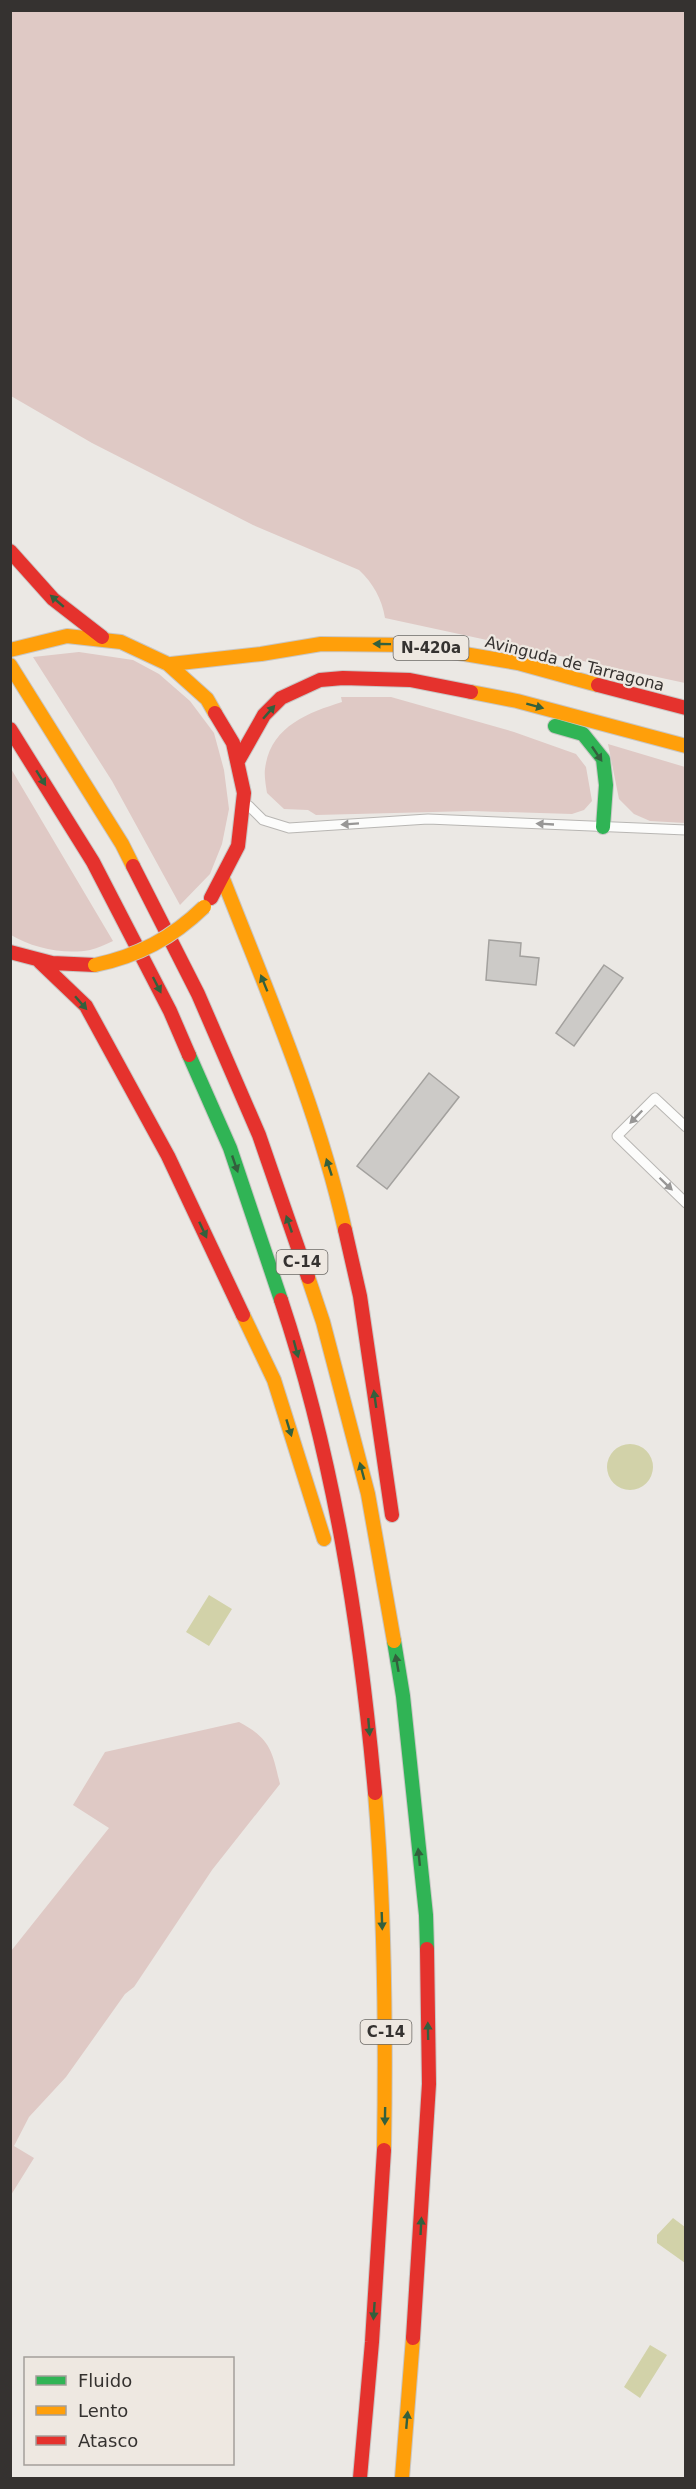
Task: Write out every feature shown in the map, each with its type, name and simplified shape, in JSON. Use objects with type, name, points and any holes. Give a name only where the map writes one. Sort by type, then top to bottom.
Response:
[{"type":"main road","points":[[10,551],[53,599],[102,637]]},
{"type":"main road","points":[[10,650],[51,638],[102,637],[138,647],[171,664],[201,691],[214,706],[224,724],[238,761],[243,800],[240,833],[223,879],[204,908],[189,922],[155,946],[126,958],[95,965],[77,966],[40,962],[10,952]]},
{"type":"main road","name":"Avinguda de Tarragona","points":[[171,664],[261,654],[321,644],[411,645],[518,663],[686,708]]},
{"type":"main road","name":"C-14","points":[[10,665],[122,844],[198,994],[259,1135],[323,1322],[368,1494],[403,1696],[426,1915],[429,2084],[419,2267],[402,2478]]},
{"type":"main road","name":"N-420a","points":[[238,761],[264,715],[281,698],[320,680],[343,678],[410,680],[517,701],[686,746]]},
{"type":"main road","points":[[410,680],[583,734],[603,759],[606,785],[603,827]]},
{"type":"main road","name":"C-14","points":[[10,729],[93,862],[170,1011],[230,1148],[292,1334],[344,1542],[348,1586],[368,1716],[379,1842],[386,2041],[384,2159],[360,2478]]},
{"type":"main road","points":[[223,879],[293,1057],[334,1180],[360,1296],[395,1530]]},
{"type":"main road","points":[[40,962],[86,1006],[168,1156],[274,1380],[330,1556],[348,1586]]},
{"type":"main road","points":[[426,1915],[434,1871],[429,1812]]},
{"type":"lane","points":[[243,800],[263,820],[289,828],[429,819],[686,830]]},
{"type":"lane","points":[[686,1127],[655,1098],[617,1136],[686,1203]]},
{"type":"shaded area","points":[[11,10],[685,11],[685,683],[385,618],[376,592],[359,570],[253,525],[92,443],[11,396]]},
{"type":"shaded area","points":[[79,652],[133,660],[159,674],[190,701],[214,733],[224,770],[229,809],[222,844],[210,874],[180,905],[112,781],[33,657]]},
{"type":"shaded area","points":[[341,697],[391,697],[514,732],[576,754],[586,767],[592,801],[584,810],[572,814],[472,811],[316,815],[308,810],[284,809],[267,793],[265,769],[274,742],[292,724],[316,711],[342,702]]},
{"type":"shaded area","points":[[608,744],[685,767],[685,823],[650,821],[634,814],[619,799]]},
{"type":"shaded area","points":[[10,767],[113,941],[90,950],[70,952],[39,947],[11,935]]},
{"type":"shaded area","points":[[630,1444],[646,1451],[653,1467],[646,1483],[630,1490],[614,1483],[607,1467],[614,1451]]},
{"type":"shaded area","points":[[209,1595],[232,1609],[209,1646],[186,1632]]},
{"type":"shaded area","points":[[239,1722],[258,1734],[269,1747],[280,1784],[212,1870],[134,1987],[125,1994],[66,2077],[29,2117],[14,2146],[34,2158],[11,2195],[11,1951],[109,1828],[73,1805],[105,1752]]},
{"type":"shaded area","points":[[673,2218],[685,2227],[685,2263],[657,2243],[657,2235]]},
{"type":"shaded area","points":[[650,2345],[667,2355],[640,2398],[624,2387]]},
{"type":"building","points":[[489,940],[521,943],[520,956],[539,958],[536,985],[486,980]]},
{"type":"building","points":[[604,965],[623,978],[574,1046],[556,1033]]},
{"type":"building","points":[[429,1073],[459,1097],[387,1189],[357,1166]]},
{"type":"traffic: fast","points":[[555,726],[583,734],[603,759],[606,785],[603,827]]},
{"type":"traffic: fast","points":[[189,1055],[230,1148],[281,1300]]},
{"type":"traffic: fast","points":[[394,1641],[403,1696],[426,1915],[427,1949]]},
{"type":"traffic: slow","points":[[10,650],[67,636],[121,642],[168,664],[207,699],[215,713]]},
{"type":"traffic: slow","points":[[171,664],[261,654],[321,644],[411,645],[518,663],[598,685]]},
{"type":"traffic: slow","points":[[10,665],[122,844],[133,866]]},
{"type":"traffic: slow","points":[[471,692],[517,701],[686,746]]},
{"type":"traffic: slow","points":[[223,879],[306,1096],[321,1140],[345,1230]]},
{"type":"traffic: slow","points":[[95,965],[126,956],[154,944],[180,928],[204,907]]},
{"type":"traffic: slow","points":[[308,1277],[323,1322],[368,1494],[394,1641]]},
{"type":"traffic: slow","points":[[243,1315],[274,1380],[324,1539]]},
{"type":"traffic: slow","points":[[375,1793],[384,1972],[384,2150]]},
{"type":"traffic: slow","points":[[402,2478],[413,2338]]},
{"type":"traffic: jam","points":[[10,551],[53,599],[102,637]]},
{"type":"traffic: jam","points":[[238,761],[264,715],[281,698],[320,680],[343,678],[410,680],[471,692]]},
{"type":"traffic: jam","points":[[598,685],[686,708]]},
{"type":"traffic: jam","points":[[211,898],[238,846],[244,793],[233,743],[215,713]]},
{"type":"traffic: jam","points":[[10,729],[93,862],[170,1011],[189,1055]]},
{"type":"traffic: jam","points":[[133,866],[198,994],[259,1135],[308,1277]]},
{"type":"traffic: jam","points":[[10,952],[52,963],[95,965]]},
{"type":"traffic: jam","points":[[40,962],[86,1006],[168,1156],[243,1315]]},
{"type":"traffic: jam","points":[[345,1230],[360,1296],[392,1515]]},
{"type":"traffic: jam","points":[[281,1300],[316,1421],[342,1544],[353,1606],[375,1793]]},
{"type":"traffic: jam","points":[[413,2338],[429,2084],[427,1949]]},
{"type":"traffic: jam","points":[[360,2478],[372,2342],[384,2150]]}]
